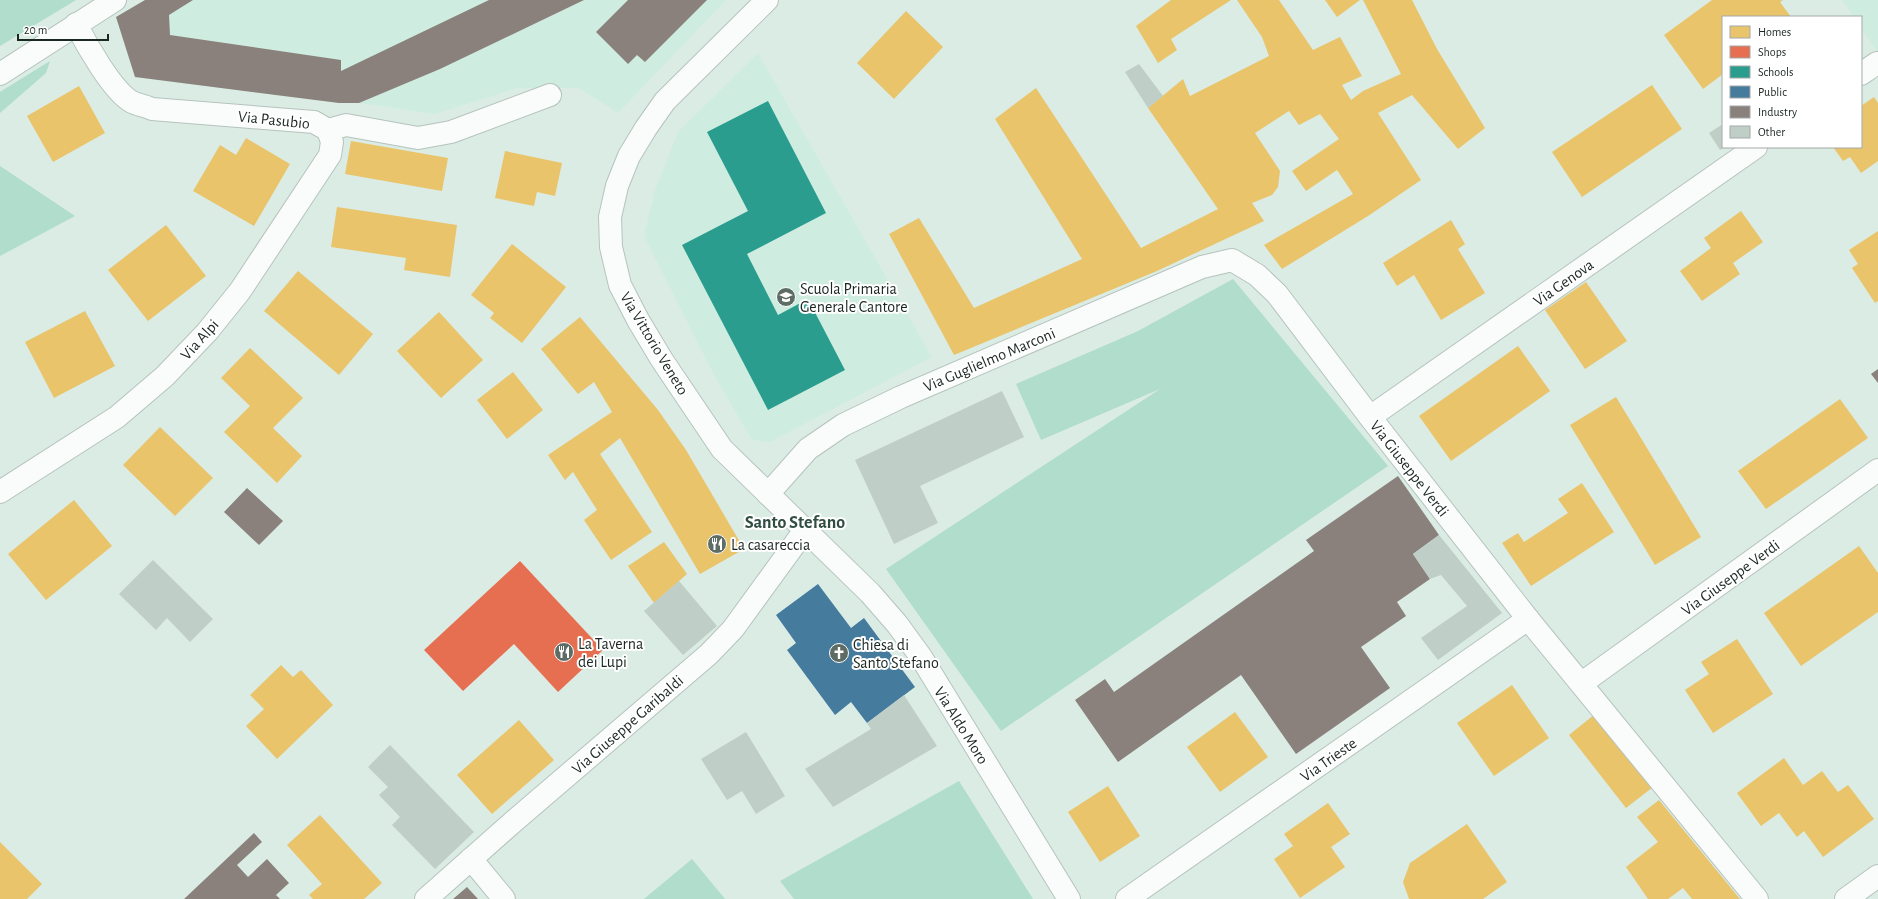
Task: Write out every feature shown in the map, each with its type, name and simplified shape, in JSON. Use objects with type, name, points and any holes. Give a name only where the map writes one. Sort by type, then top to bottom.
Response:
[{"type":"street","points":[[0,74],[115,0]]},
{"type":"street","name":"Via Vittorio Veneto","points":[[767,0],[665,102],[646,128],[629,156],[617,186],[610,217],[611,246],[620,285],[638,320],[662,360],[722,449],[805,530]]},
{"type":"street","name":"Via Pasubio","points":[[76,24],[87,45],[116,87],[131,102],[152,109],[314,122],[328,130],[346,125],[418,138],[452,132],[550,95]]},
{"type":"street","name":"Via Alpi","points":[[0,492],[117,417],[165,376],[207,332],[240,292],[330,155],[332,142],[328,130]]},
{"type":"street","name":"Via Genova","points":[[1370,417],[1755,148]]},
{"type":"street","name":"Via Guglielmo Marconi","points":[[768,494],[808,449],[842,425],[901,397],[1202,267],[1232,260]]},
{"type":"street","name":"Via Giuseppe Verdi","points":[[1232,260],[1258,275],[1277,294],[1370,417],[1528,619],[1582,683],[1757,899]]},
{"type":"street","name":"Via Giuseppe Verdi","points":[[1582,683],[1878,470]]},
{"type":"street","name":"Via Giuseppe Garibaldi","points":[[426,899],[714,649],[733,629],[805,530]]},
{"type":"street","name":"Via Aldo Moro","points":[[805,530],[870,593],[897,624],[921,657],[1069,899]]},
{"type":"street","name":"Via Trieste","points":[[1127,899],[1528,619]]},
{"type":"street","points":[[471,859],[504,899]]},
{"type":"street","points":[[1846,899],[1878,876]]},
{"type":"shaded area","points":[[0,0],[76,0],[0,46]]},
{"type":"shaded area","points":[[145,0],[726,0],[618,113],[579,88],[517,88],[435,114],[359,103],[339,103],[135,77],[116,17]]},
{"type":"shaded area","points":[[1842,0],[1878,0],[1878,53],[1862,29],[1862,16],[1853,16]]},
{"type":"shaded area","name":"Scuola Primaria Generale Cantore","points":[[758,53],[932,357],[770,442],[752,440],[715,377],[644,236],[655,190],[678,132]]},
{"type":"shaded area","points":[[50,61],[46,73],[0,113],[0,92]]},
{"type":"shaded area","points":[[0,166],[75,216],[0,256]]},
{"type":"shaded area","points":[[1233,279],[1388,466],[1001,731],[886,569],[1160,389],[1041,440],[1016,384],[1138,331]]},
{"type":"shaded area","points":[[959,781],[1033,899],[794,899],[780,881]]},
{"type":"shaded area","points":[[692,859],[725,899],[644,899]]},
{"type":"building: Homes","points":[[1171,0],[1231,0],[1171,39],[1177,50],[1158,63],[1136,26]]},
{"type":"building: Homes","points":[[1237,0],[1279,0],[1313,50],[1340,37],[1362,76],[1342,85],[1351,100],[1363,91],[1401,74],[1363,0],[1412,0],[1437,49],[1485,128],[1458,149],[1412,95],[1378,113],[1421,180],[1368,216],[1282,269],[1264,245],[1353,194],[1337,170],[1306,191],[1292,171],[1339,139],[1320,114],[1299,125],[1289,111],[1255,133],[1280,171],[1278,187],[1272,195],[1252,203],[1264,221],[1157,271],[954,355],[889,234],[919,218],[974,308],[1082,259],[995,119],[1036,88],[1141,248],[1218,209],[1148,108],[1183,79],[1190,96],[1269,56],[1262,37]]},
{"type":"building: Homes","points":[[1325,0],[1360,0],[1337,17]]},
{"type":"building: Homes","points":[[1712,0],[1783,0],[1780,2],[1790,16],[1722,16],[1722,75],[1703,89],[1664,35]]},
{"type":"building: Homes","points":[[906,11],[943,47],[894,99],[857,63]]},
{"type":"building: Homes","points":[[1652,85],[1682,129],[1582,197],[1552,152]]},
{"type":"building: Homes","points":[[79,86],[105,133],[53,162],[27,116]]},
{"type":"building: Homes","points":[[1874,97],[1878,103],[1878,161],[1861,173],[1850,157],[1843,161],[1834,148],[1862,148],[1862,105]]},
{"type":"building: Homes","points":[[246,138],[290,164],[254,226],[193,191],[220,145],[236,155]]},
{"type":"building: Homes","points":[[351,141],[448,158],[442,191],[345,174]]},
{"type":"building: Homes","points":[[505,151],[562,163],[555,196],[537,192],[534,206],[495,198]]},
{"type":"building: Homes","points":[[337,207],[457,225],[450,277],[404,270],[406,258],[331,247]]},
{"type":"building: Homes","points":[[1741,211],[1763,242],[1733,263],[1740,274],[1702,301],[1680,271],[1711,248],[1704,238]]},
{"type":"building: Homes","points":[[1451,220],[1465,244],[1458,249],[1485,293],[1441,320],[1414,275],[1397,286],[1383,263]]},
{"type":"building: Homes","points":[[166,225],[206,276],[148,321],[108,270]]},
{"type":"building: Homes","points":[[1878,231],[1878,301],[1875,303],[1852,268],[1858,264],[1849,250]]},
{"type":"building: Homes","points":[[512,244],[566,287],[522,343],[490,318],[494,313],[471,295]]},
{"type":"building: Homes","points":[[298,271],[373,334],[339,375],[264,311]]},
{"type":"building: Homes","points":[[1586,282],[1627,341],[1585,369],[1545,310]]},
{"type":"building: Homes","points":[[85,311],[115,366],[54,398],[25,342]]},
{"type":"building: Homes","points":[[439,312],[483,360],[441,398],[397,351]]},
{"type":"building: Homes","points":[[580,317],[658,410],[686,450],[744,549],[700,574],[620,438],[600,454],[652,532],[611,560],[584,520],[597,510],[573,472],[565,480],[548,455],[612,412],[594,382],[578,394],[541,349]]},
{"type":"building: Homes","points":[[1518,346],[1550,391],[1451,461],[1419,416]]},
{"type":"building: Homes","points":[[250,348],[303,398],[273,428],[302,456],[277,483],[224,432],[250,406],[221,378]]},
{"type":"building: Homes","points":[[513,372],[543,410],[507,439],[477,400]]},
{"type":"building: Homes","points":[[1616,397],[1701,537],[1655,565],[1570,425]]},
{"type":"building: Homes","points":[[1840,399],[1868,438],[1766,509],[1738,471]]},
{"type":"building: Homes","points":[[160,427],[213,478],[175,516],[123,465]]},
{"type":"building: Homes","points":[[1582,483],[1614,532],[1531,586],[1502,543],[1518,533],[1524,542],[1568,513],[1558,499]]},
{"type":"building: Homes","points":[[74,500],[112,546],[46,600],[8,554]]},
{"type":"building: Homes","points":[[664,542],[687,574],[654,603],[628,566]]},
{"type":"building: Homes","points":[[1859,546],[1878,573],[1878,612],[1801,666],[1764,613]]},
{"type":"building: Homes","points":[[1737,639],[1773,694],[1713,733],[1685,690],[1709,674],[1701,662]]},
{"type":"building: Homes","points":[[281,665],[293,677],[301,670],[333,705],[277,759],[246,726],[264,709],[250,695]]},
{"type":"building: Homes","points":[[1512,685],[1549,738],[1494,776],[1457,723]]},
{"type":"building: Homes","points":[[1235,712],[1268,757],[1220,792],[1187,747]]},
{"type":"building: Homes","points":[[1595,714],[1653,787],[1626,808],[1569,735]]},
{"type":"building: Homes","points":[[519,720],[554,760],[492,814],[457,775]]},
{"type":"building: Homes","points":[[1784,758],[1803,785],[1822,771],[1838,792],[1848,785],[1874,819],[1823,857],[1804,831],[1797,837],[1779,813],[1761,826],[1737,793]]},
{"type":"building: Homes","points":[[1108,786],[1140,836],[1100,862],[1068,812]]},
{"type":"building: Homes","points":[[1659,800],[1740,899],[1692,899],[1683,888],[1668,899],[1648,899],[1626,867],[1658,842],[1637,817]]},
{"type":"building: Homes","points":[[1328,803],[1350,834],[1331,847],[1345,867],[1300,898],[1274,859],[1293,846],[1284,834]]},
{"type":"building: Homes","points":[[320,815],[382,883],[364,899],[313,899],[309,895],[322,884],[287,845]]},
{"type":"building: Homes","points":[[1467,824],[1507,882],[1483,899],[1409,899],[1403,882],[1410,863]]},
{"type":"building: Homes","points":[[0,842],[42,884],[27,899],[0,899]]},
{"type":"building: Shops","points":[[520,561],[603,650],[558,692],[514,644],[463,691],[424,650]]},
{"type":"building: Schools","points":[[768,101],[826,213],[747,254],[778,315],[808,299],[845,370],[768,410],[682,245],[748,211],[707,132]]},
{"type":"building: Public","name":"Chiesa di Santo Stefano","points":[[818,584],[851,628],[864,618],[915,687],[867,723],[851,702],[835,715],[787,650],[796,643],[776,615]]},
{"type":"building: Industry","points":[[145,0],[193,0],[169,15],[170,35],[341,60],[341,71],[489,0],[584,0],[440,69],[359,103],[339,103],[135,77],[116,17]]},
{"type":"building: Industry","points":[[628,0],[707,0],[645,62],[637,55],[628,64],[596,32]]},
{"type":"building: Industry","points":[[1878,369],[1878,383],[1871,374]]},
{"type":"building: Industry","points":[[1398,476],[1439,535],[1413,554],[1430,579],[1397,602],[1406,616],[1361,647],[1390,688],[1296,754],[1241,675],[1118,762],[1075,700],[1105,679],[1114,692],[1314,551],[1306,540]]},
{"type":"building: Industry","points":[[247,488],[283,521],[259,545],[224,512]]},
{"type":"building: Industry","points":[[254,833],[262,842],[237,865],[248,877],[267,859],[289,883],[276,895],[280,899],[184,899]]},
{"type":"building: Industry","points":[[467,887],[478,899],[453,899]]},
{"type":"building: Other","points":[[1139,64],[1163,96],[1148,108],[1125,72]]},
{"type":"building: Other","points":[[1722,125],[1723,148],[1720,150],[1709,133]]},
{"type":"building: Other","points":[[1002,391],[1024,437],[920,486],[938,523],[894,544],[855,460]]},
{"type":"building: Other","points":[[1439,535],[1502,613],[1438,660],[1421,638],[1467,606],[1441,575],[1430,579],[1413,554]]},
{"type":"building: Other","points":[[153,560],[213,619],[190,642],[167,618],[156,630],[119,594]]},
{"type":"building: Other","points":[[679,581],[717,626],[683,655],[644,611]]},
{"type":"building: Other","points":[[904,695],[937,746],[833,807],[805,769],[871,729],[867,723]]},
{"type":"building: Other","points":[[746,732],[785,796],[756,814],[742,791],[727,800],[701,759]]},
{"type":"building: Other","points":[[390,745],[474,832],[435,869],[392,825],[400,817],[379,795],[388,787],[368,767]]},
{"type":"place","name":"Scuola Primaria Generale Cantore","points":[[786,297]]},
{"type":"place","name":"La casareccia","points":[[717,544]]},
{"type":"place","name":"La Taverna dei Lupi","points":[[564,652]]},
{"type":"place","name":"Chiesa di Santo Stefano","points":[[839,653]]},
{"type":"district","name":"Santo Stefano","points":[[795,522]]}]
